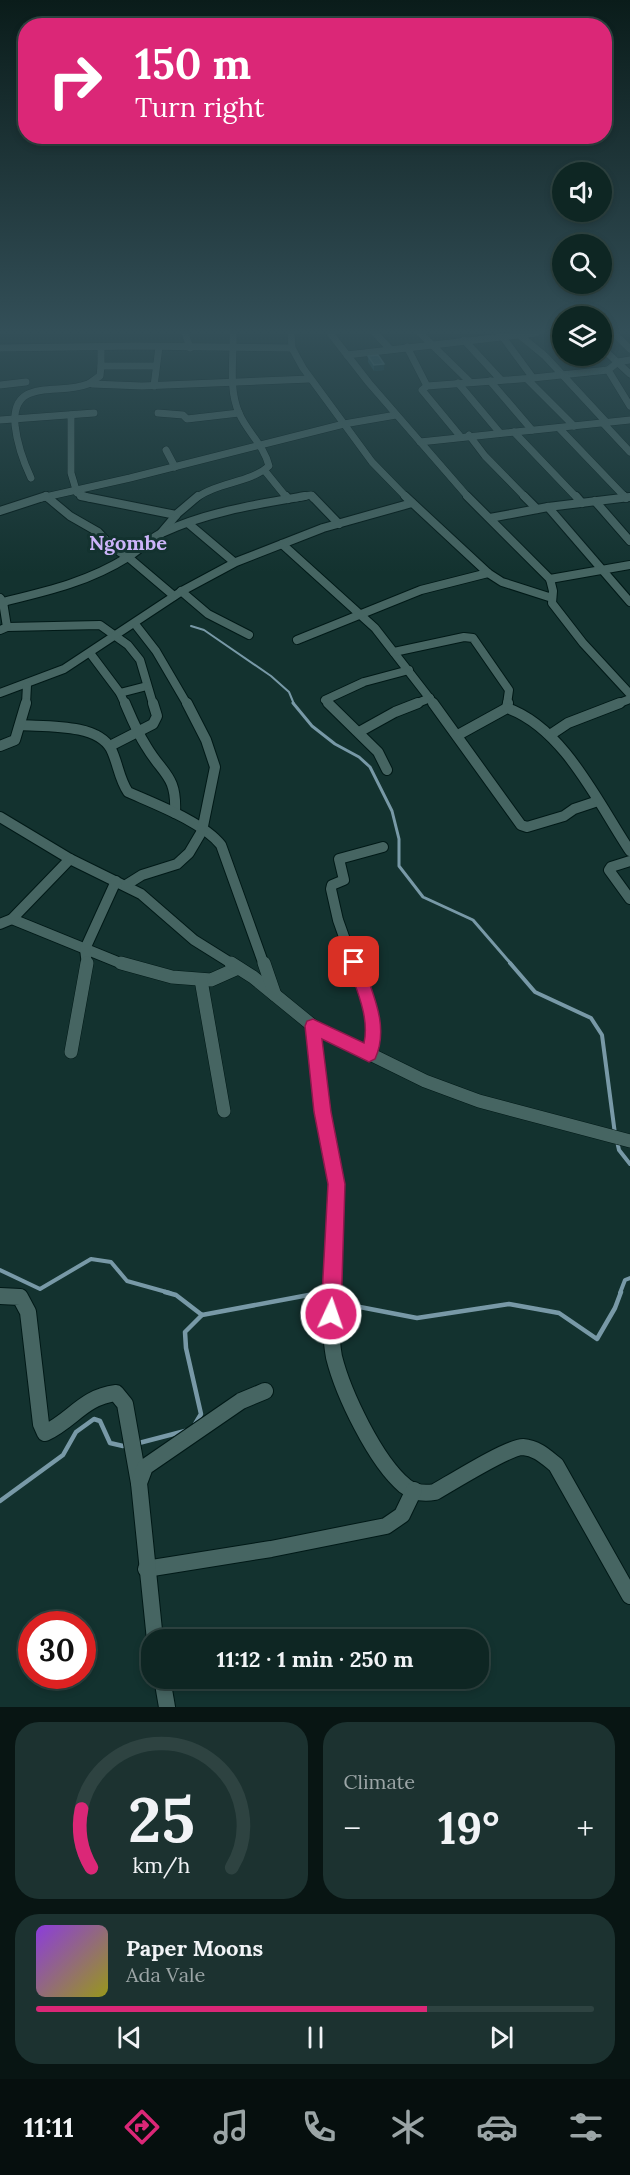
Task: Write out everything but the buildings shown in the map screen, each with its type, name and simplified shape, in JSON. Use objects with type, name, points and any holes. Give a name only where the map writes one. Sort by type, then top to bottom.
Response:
[{"type":"street","points":[[12,413],[10,418],[24,464],[31,478]]},
{"type":"street","points":[[0,420],[94,413]]},
{"type":"street","points":[[110,746],[153,724],[157,716],[140,660],[117,636],[93,624],[4,629],[1,600],[72,585],[128,557],[161,533],[176,515],[204,492],[230,480],[265,471],[269,463],[239,413],[187,419],[183,415],[158,413]]},
{"type":"street","points":[[335,413],[372,462],[412,503],[488,573],[502,582],[552,598]]},
{"type":"street","points":[[394,413],[490,518],[550,579],[553,591],[552,603],[583,644],[630,694]]},
{"type":"street","points":[[439,413],[460,436]]},
{"type":"street","points":[[483,413],[500,433]]},
{"type":"street","points":[[517,413],[532,430]]},
{"type":"street","points":[[562,413],[574,426]]},
{"type":"street","points":[[596,413],[630,452]]},
{"type":"street","points":[[71,415],[74,489],[81,496],[176,515]]},
{"type":"street","points":[[0,511],[74,489],[175,467],[344,424],[396,415]]},
{"type":"street","points":[[420,442],[469,435],[630,420]]},
{"type":"street","points":[[559,428],[628,498]]},
{"type":"street","points":[[514,432],[557,474],[582,503]]},
{"type":"street","points":[[469,435],[484,456],[537,509]]},
{"type":"street","points":[[166,450],[175,467]]},
{"type":"street","points":[[265,471],[288,499]]},
{"type":"street","points":[[46,496],[58,508],[98,532],[112,547],[178,594],[208,614],[249,635]]},
{"type":"street","points":[[161,533],[247,506],[313,496],[339,524]]},
{"type":"street","points":[[490,518],[548,507],[628,498]]},
{"type":"street","points":[[595,501],[630,541]]},
{"type":"street","points":[[0,693],[63,670],[178,594],[234,562],[339,524],[412,503]]},
{"type":"street","points":[[548,507],[630,602]]},
{"type":"street","points":[[189,524],[234,562]]},
{"type":"street","points":[[282,544],[360,613],[394,651],[458,735],[521,825],[527,826],[564,816],[574,808],[598,801]]},
{"type":"street","points":[[550,579],[630,565]]},
{"type":"street","points":[[297,640],[421,590],[488,573]]},
{"type":"street","points":[[71,1052],[87,967],[85,949],[121,883],[183,860],[204,831],[209,810],[208,796],[215,769],[211,753],[197,720],[163,657],[135,624]]},
{"type":"street","points":[[394,651],[464,637],[473,638],[509,690],[507,708]]},
{"type":"street","points":[[90,653],[120,693],[145,745],[172,783],[176,793],[175,813]]},
{"type":"street","points":[[387,770],[378,752],[331,707],[326,698],[364,682],[409,670]]},
{"type":"street","points":[[620,682],[630,680]]},
{"type":"street","points":[[0,746],[15,740],[26,706],[27,685]]},
{"type":"street","points":[[120,693],[147,686]]},
{"type":"street","points":[[359,732],[384,717],[430,698]]},
{"type":"street","points":[[550,735],[568,723],[630,699]]},
{"type":"street","points":[[458,735],[507,708],[530,718],[550,735],[598,801],[630,851]]},
{"type":"street","points":[[20,725],[98,735],[110,746],[128,792],[175,813],[213,835],[221,844],[275,995]]},
{"type":"street","points":[[0,817],[70,859],[121,883],[149,900],[168,920],[194,940],[238,968],[313,1026],[425,1081],[470,1098],[630,1141]]},
{"type":"street","points":[[369,1054],[374,1032],[371,1011],[338,920],[331,889],[332,885],[344,879],[339,859],[383,847]]},
{"type":"street","points":[[0,924],[12,919],[70,859]]},
{"type":"street","points":[[630,861],[611,867],[609,870],[630,899]]},
{"type":"street","points":[[12,919],[125,965],[172,977],[211,980],[238,968]]},
{"type":"street","points":[[201,980],[224,1111]]},
{"type":"street","points":[[313,1026],[322,1112],[336,1184],[331,1314],[334,1355],[343,1385],[361,1424],[390,1470],[406,1487],[423,1494],[435,1492],[498,1456],[522,1447],[538,1451],[556,1465],[630,1596]]},
{"type":"street","points":[[0,1296],[20,1297],[27,1312],[41,1424],[45,1433],[56,1429],[99,1394],[117,1393],[126,1404],[130,1441],[139,1483],[154,1629]]},
{"type":"street","points":[[139,1483],[145,1467],[153,1461],[241,1401],[264,1391]]},
{"type":"street","points":[[146,1569],[271,1549],[386,1526],[402,1515],[414,1490]]},
{"type":"street","points":[[164,1689],[167,1707]]},
{"type":"waterway","points":[[191,626],[204,630],[271,676],[289,692],[294,704]]},
{"type":"waterway","points":[[293,703],[312,726],[335,744],[359,757],[370,767],[392,811],[399,839],[399,866],[423,897],[473,920],[512,965]]},
{"type":"waterway","points":[[510,963],[535,992],[591,1018],[602,1035],[615,1134]]},
{"type":"waterway","points":[[617,1141],[619,1150],[630,1164]]},
{"type":"waterway","points":[[0,1270],[40,1289],[91,1259],[111,1262],[127,1281],[170,1293]]},
{"type":"waterway","points":[[620,1293],[625,1280],[630,1278]]},
{"type":"waterway","points":[[165,1292],[176,1295],[202,1315]]},
{"type":"waterway","points":[[339,1303],[417,1318],[509,1304],[559,1313],[597,1339],[615,1308],[621,1292]]},
{"type":"waterway","points":[[202,1315],[314,1294]]},
{"type":"waterway","points":[[195,1424],[201,1414],[186,1348],[185,1332],[202,1315]]},
{"type":"waterway","points":[[0,1501],[63,1455],[76,1432],[94,1419],[100,1421],[110,1443],[123,1446]]},
{"type":"waterway","points":[[139,1443],[185,1431]]},
{"type":"district","name":"Ngombe","points":[[128,542]]},
{"type":"route","points":[[331,1314],[336,1184],[322,1112],[313,1026],[369,1054],[374,1032],[371,1011],[354,962]]}]
